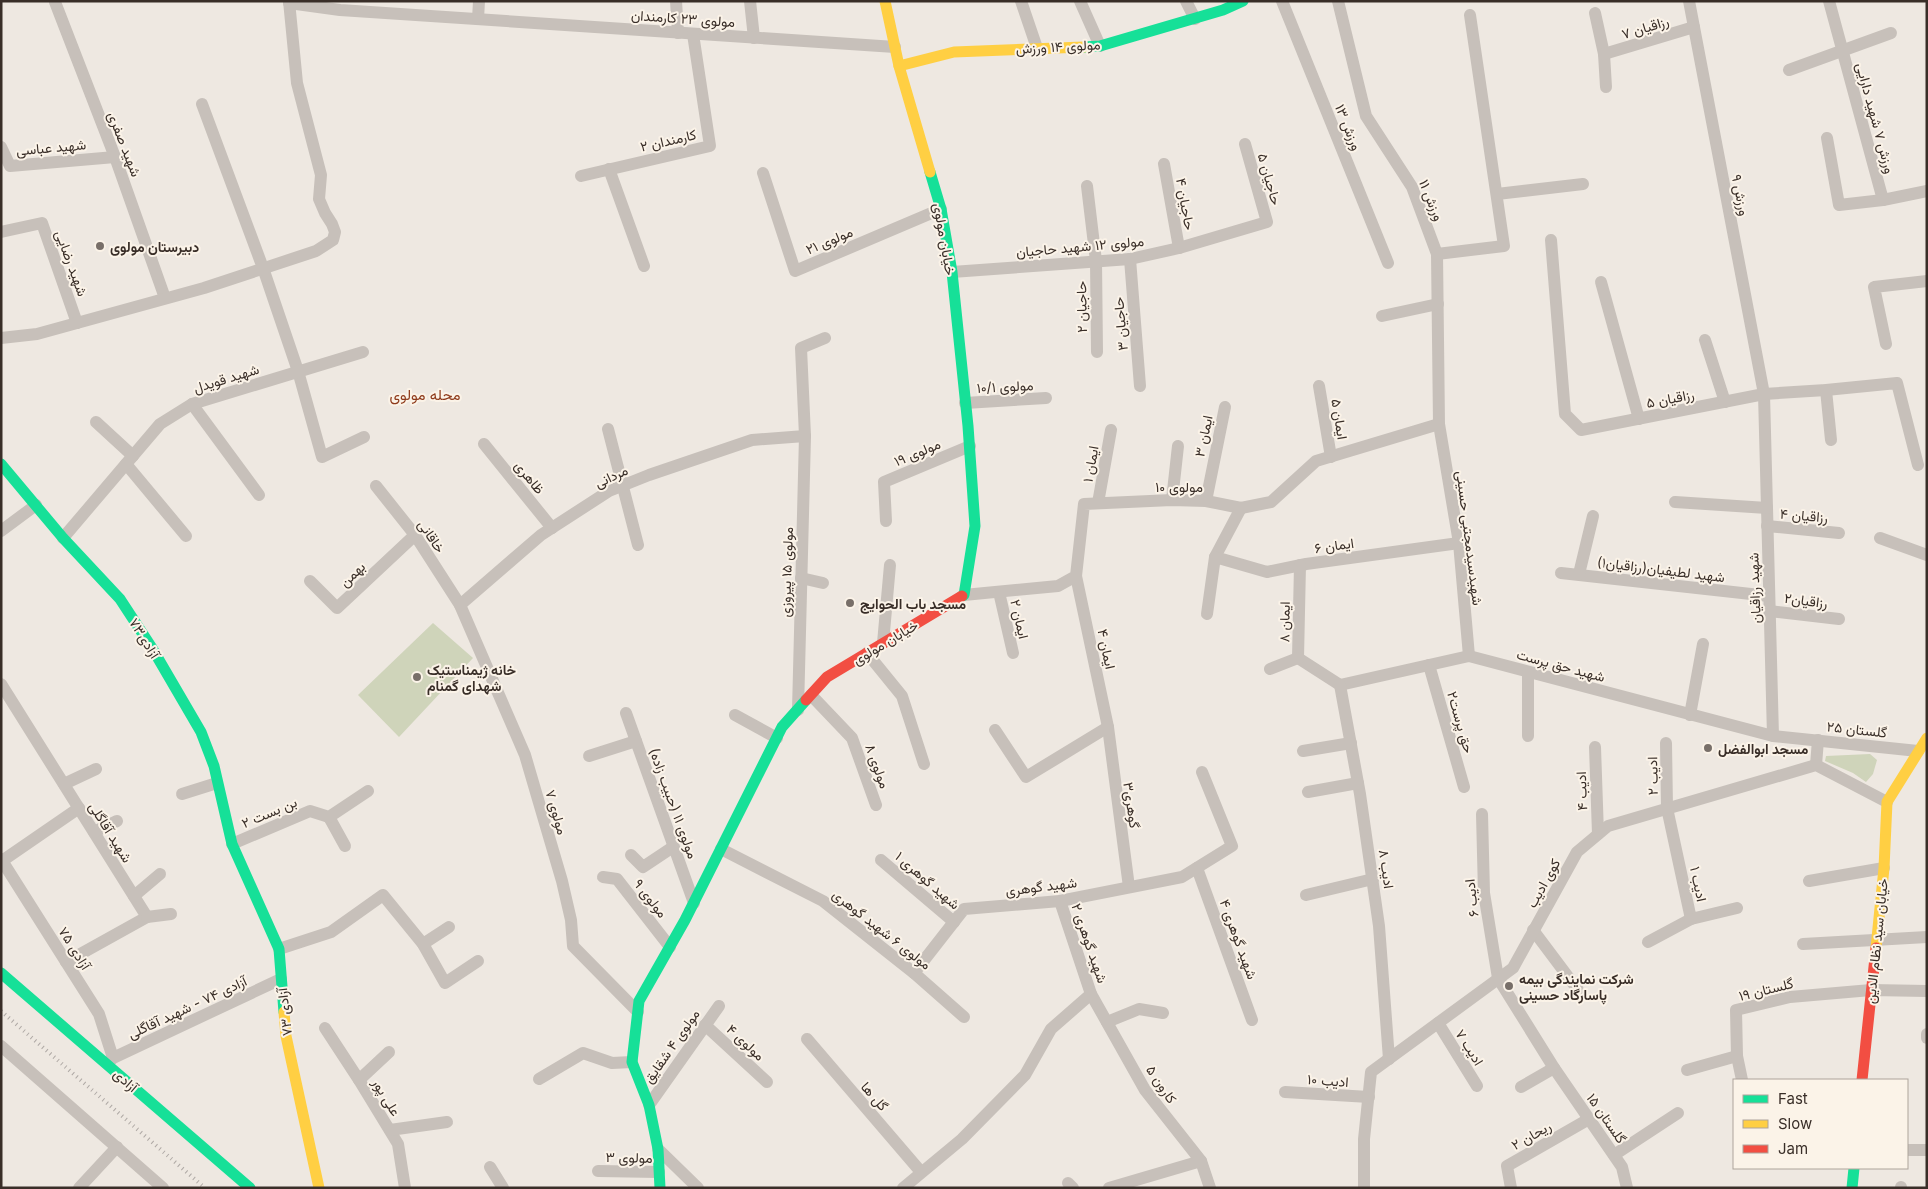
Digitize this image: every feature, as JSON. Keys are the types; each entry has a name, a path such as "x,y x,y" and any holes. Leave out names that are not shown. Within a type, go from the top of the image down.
{"street":[{"path":"478,1 478,19"},
{"path":"676,1 678,33"},
{"path":"750,1 754,38"},
{"name":"خیابان مولوی","path":"660,1188 658,1149 649,1105 632,1062 638,1001 694,903 782,727 827,677 964,595 975,526 970,446 952,272 941,210 899,66 885,1"},
{"path":"1021,1 1038,48"},
{"path":"1080,1 1100,46"},
{"path":"1186,1 1195,19"},
{"name":"مولوی ۱۴ ورزش","path":"899,66 954,52 1100,46 1195,19 1243,1"},
{"name":"ورزش ۱۳","path":"1282,1 1388,264"},
{"name":"ورزش ۱۱","path":"1338,1 1366,116 1412,187 1437,254 1439,424"},
{"name":"ورزش ۹","path":"1689,1 1764,394"},
{"name":"ورزش ۷ شهید دارایی","path":"1829,1 1883,200"},
{"name":"شهید صفری","path":"54,2 115,157 166,298"},
{"path":"1,338 37,334 166,298 321,249 333,240 335,232 319,199 321,175 297,83 289,2"},
{"name":"مولوی ۲۳ کارمندان","path":"289,2 478,19 895,47"},
{"path":"1594,13 1604,54 1606,87"},
{"path":"1437,254 1504,246 1470,15"},
{"name":"رزاقیان ۷","path":"1604,54 1694,27"},
{"name":"کارمندان ۲","path":"581,176 710,146 693,34"},
{"path":"1789,70 1891,34"},
{"path":"202,104 263,268 298,371 322,457 364,437"},
{"path":"1827,138 1838,205 1883,200 1927,191"},
{"name":"حاجیان ۵","path":"1245,144 1267,222"},
{"name":"شهید عباسی","path":"1,147 10,166 115,157"},
{"name":"حاجیان ۴","path":"1164,164 1179,248"},
{"path":"609,169 644,266"},
{"name":"مولوی ۲۱","path":"763,173 795,271 941,210"},
{"path":"1497,194 1583,184"},
{"name":"حاجیان ۲","path":"1087,186 1096,261 1097,352"},
{"name":"مولوی ۱۲ شهید حاجیان","path":"952,272 1130,259 1179,248 1267,222"},
{"name":"شهید رضایی","path":"1,232 42,224 77,322"},
{"name":"رزاقیان ۵","path":"1550,240 1565,414 1582,430 1764,394 1897,383 1918,465"},
{"name":"حاجیان ۳","path":"1130,259 1140,386"},
{"path":"1886,344 1874,287 1927,281"},
{"path":"1601,282 1639,419"},
{"path":"1382,316 1438,304"},
{"name":"مولوی ۱۵ پیروزی","path":"798,710 805,436 802,348 825,338"},
{"path":"1705,340 1725,402"},
{"name":"شهید قویدل","path":"63,538 160,424 192,404 362,352"},
{"name":"ایمان ۵","path":"1319,386 1331,457"},
{"path":"1826,390 1831,440"},
{"name":"شهید رزاقیان","path":"1764,394 1773,736"},
{"name":"مولوی ۱۰/۱","path":"965,403 1046,398"},
{"path":"192,404 259,495"},
{"name":"ایمان ۳","path":"1206,501 1225,407"},
{"path":"96,422 129,460 186,536"},
{"name":"مولوی ۱۰","path":"1098,503 1172,500 1206,501 1241,508 1271,502 1316,461 1439,424"},
{"name":"شهیدسیدمجتبی حسینی","path":"1439,424 1459,543 1469,656"},
{"path":"608,429 638,545"},
{"name":"ایمان ۱","path":"1098,503 1111,430"},
{"name":"مردانی","path":"460,606 541,535 609,490 752,440 805,436"},
{"name":"ظاهری","path":"484,444 552,528"},
{"name":"مولوی ۱۹","path":"886,521 884,482 970,446"},
{"path":"1172,500 1178,446"},
{"name":"آزادی۷۳","path":"1,464 63,538 120,599 152,648 201,732 214,766 232,844"},
{"name":"خاقانی","path":"376,486 415,535 460,606"},
{"path":"1676,502 1767,508"},
{"path":"964,595 1058,586 1076,576 1084,504 1098,503"},
{"path":"1,531 36,505"},
{"path":"1207,614 1215,557 1241,508"},
{"name":"شهید لطیفیان(رزاقیان۱)","path":"1593,516 1579,574 1769,596"},
{"name":"رزاقیان ۴","path":"1767,526 1839,533"},
{"name":"بهمن","path":"310,581 338,608 415,535"},
{"path":"1880,538 1927,555"},
{"name":"ایمان ۶","path":"1215,557 1267,572 1300,565 1459,543"},
{"path":"883,643 890,565"},
{"name":"ایمان ۸","path":"1300,565 1298,658 1340,686"},
{"path":"1561,573 1579,574"},
{"name":"ایمان ۴","path":"1076,576 1108,727"},
{"path":"801,578 823,583"},
{"name":"ایمان ۲","path":"999,592 1013,653"},
{"name":"مولوی ۷","path":"460,606 525,755 562,881 571,920 573,946 638,1012"},
{"name":"رزاقیان۲","path":"1769,611 1839,619"},
{"path":"1690,715 1704,644"},
{"path":"867,653 902,696 924,764"},
{"name":"شهید حق پرست","path":"1340,686 1469,656 1773,736"},
{"path":"1270,669 1298,658"},
{"name":"حق پرست۲","path":"1429,665 1464,786"},
{"path":"1528,672 1528,736"},
{"name":"شهید آقاگلی","path":"1,684 147,918"},
{"name":"ادیب ۸","path":"1340,686 1358,783 1380,926 1389,1059"},
{"name":"مولوی ۸","path":"811,695 852,738 876,805"},
{"name":"مولوی ۱۱ (حبیب زاده)","path":"626,713 694,903"},
{"path":"735,715 777,738"},
{"path":"995,730 1026,777 1108,727"},
{"name":"گوهری۳","path":"1108,727 1129,887"},
{"path":"1773,736 1818,740"},
{"name":"گلستان ۲۵","path":"1816,766 1818,740 1924,743"},
{"path":"589,756 636,741"},
{"path":"1303,751 1351,743"},
{"name":"ادیب ۲","path":"1666,743 1668,808"},
{"path":"1816,766 1887,802 1924,743"},
{"name":"ادیب ۴","path":"1594,747 1598,834"},
{"name":"کوی ادیب","path":"1364,1188 1364,1139 1371,1072 1513,968 1577,852 1608,826 1816,766"},
{"path":"64,784 96,769"},
{"name":"شهید گوهری","path":"914,973 964,909 1060,901 1182,877 1232,846 1202,772"},
{"path":"182,794 217,783"},
{"path":"1308,792 1358,783"},
{"path":"346,846 329,817 368,791"},
{"name":"خیابان سید نظام الدین","path":"1862,1079 1884,868 1887,802"},
{"path":"2,860 79,808"},
{"name":"ادیب ۱","path":"1668,808 1691,919 1737,908"},
{"name":"بن بست ۲","path":"232,844 310,810 329,817"},
{"name":"ادیب ۶","path":"1482,814 1484,892 1498,978"},
{"path":"94,832 117,821"},
{"name":"آزادی ۷۳","path":"232,844 279,949 286,1036 319,1188"},
{"path":"631,855 643,867 674,847"},
{"name":"مولوی ۶ شهید گوهری","path":"721,849 823,901 914,973 964,1017"},
{"name":"آزادی ۷۵","path":"2,860 99,1014 110,1061"},
{"name":"شهید گوهری ۱","path":"882,860 954,922"},
{"name":"شهید گوهری ۴","path":"1197,868 1252,1020"},
{"path":"1809,881 1884,868"},
{"path":"134,896 160,874"},
{"name":"مولوی ۹","path":"603,877 617,879 670,947"},
{"path":"1306,895 1373,878"},
{"path":"279,949 331,932 383,895 423,944 445,983 478,961"},
{"name":"شهید گوهری ۲","path":"1060,901 1091,994"},
{"path":"66,962 147,918 171,914"},
{"path":"1648,942 1691,919"},
{"path":"423,944 449,927"},
{"path":"1534,930 1578,990"},
{"path":"1803,944 1927,937"},
{"name":"آزادی","path":"1,973 110,1061 250,1188"},
{"name":"گلستان ۱۵","path":"1498,978 1554,1068 1622,1166 1625,1187"},
{"name":"آزادی ۷۴ - شهید آقاگلی","path":"110,1061 281,979"},
{"path":"1871,990 1927,991"},
{"name":"گلستان ۱۹","path":"1742,1079 1736,1056 1736,1010 1790,996 1871,990"},
{"path":"903,1188 962,1139 1025,1075 1051,1029 1091,994"},
{"name":"کارون ۵","path":"1091,994 1145,1090 1201,1161 1210,1188"},
{"name":"مولوی ۴ شقایق","path":"649,1105 719,1006"},
{"path":"1107,1022 1139,1009 1163,1013"},
{"name":"ادیب ۷","path":"1438,1023 1477,1086"},
{"name":"مولوی ۴","path":"705,1025 767,1082"},
{"name":"علی پور","path":"325,1028 398,1144 405,1188"},
{"name":"گل ها","path":"807,1038 921,1172"},
{"path":"1,1046 163,1188"},
{"path":"359,1080 389,1052"},
{"path":"539,1079 583,1053 612,1063 632,1062"},
{"path":"1687,1070 1736,1056"},
{"path":"1521,1087 1554,1068"},
{"name":"ادیب ۱۰","path":"1285,1092 1368,1097"},
{"path":"1614,1155 1678,1113"},
{"name":"ریحان ۲","path":"1511,1188 1507,1166 1589,1119"},
{"path":"390,1130 448,1122"},
{"path":"79,1188 117,1147"},
{"path":"658,1149 698,1188"},
{"path":"1908,1150 1927,1150"},
{"path":"1109,1188 1201,1161"},
{"path":"490,1167 503,1188"},
{"path":"1852,1188 1854,1169"},
{"name":"مولوی ۳","path":"598,1171 659,1172"}],"green space":[{"name":"خانه ژیمناستیک شهدای گمنام","path":"433,623 473,658 399,737 358,695"},
{"path":"1870,754 1877,760 1873,774 1866,782 1853,773 1825,761 1826,756"}],"railway":[{"path":"1,1011 205,1188"}],"traffic: fast":[{"path":"1084,47 1100,46 1223,10 1243,1"},
{"path":"930,172 941,209 952,272 968,426 975,526 964,595 962,596"},
{"path":"1,464 63,538 120,599 152,648 201,732 214,766 232,844 279,949 284,1012"},
{"path":"660,1188 658,1149 649,1105 632,1062 639,1001 685,920 782,727 806,700"},
{"path":"1,973 250,1188"},
{"path":"1852,1188 1854,1169"}],"traffic: slow":[{"path":"885,1 899,66 930,172"},
{"path":"899,66 954,52 1084,47"},
{"path":"1876,948 1884,868 1887,802 1927,738"},
{"path":"284,1012 286,1036 319,1188"}],"traffic: jam":[{"path":"806,700 827,677 962,596"},
{"path":"1862,1079 1876,948"}],"place":[{"name":"دبیرستان مولوی","path":"100,246"},
{"name":"مسجد باب الحوایج","path":"850,603"},
{"name":"خانه ژیمناستیک شهدای گمنام","path":"417,677"},
{"name":"مسجد ابوالفضل","path":"1708,748"},
{"name":"شرکت نمایندگی بیمه پاسارگاد حسینی","path":"1509,986"}],"district":[{"name":"محله مولوی","path":"425,394"}]}
